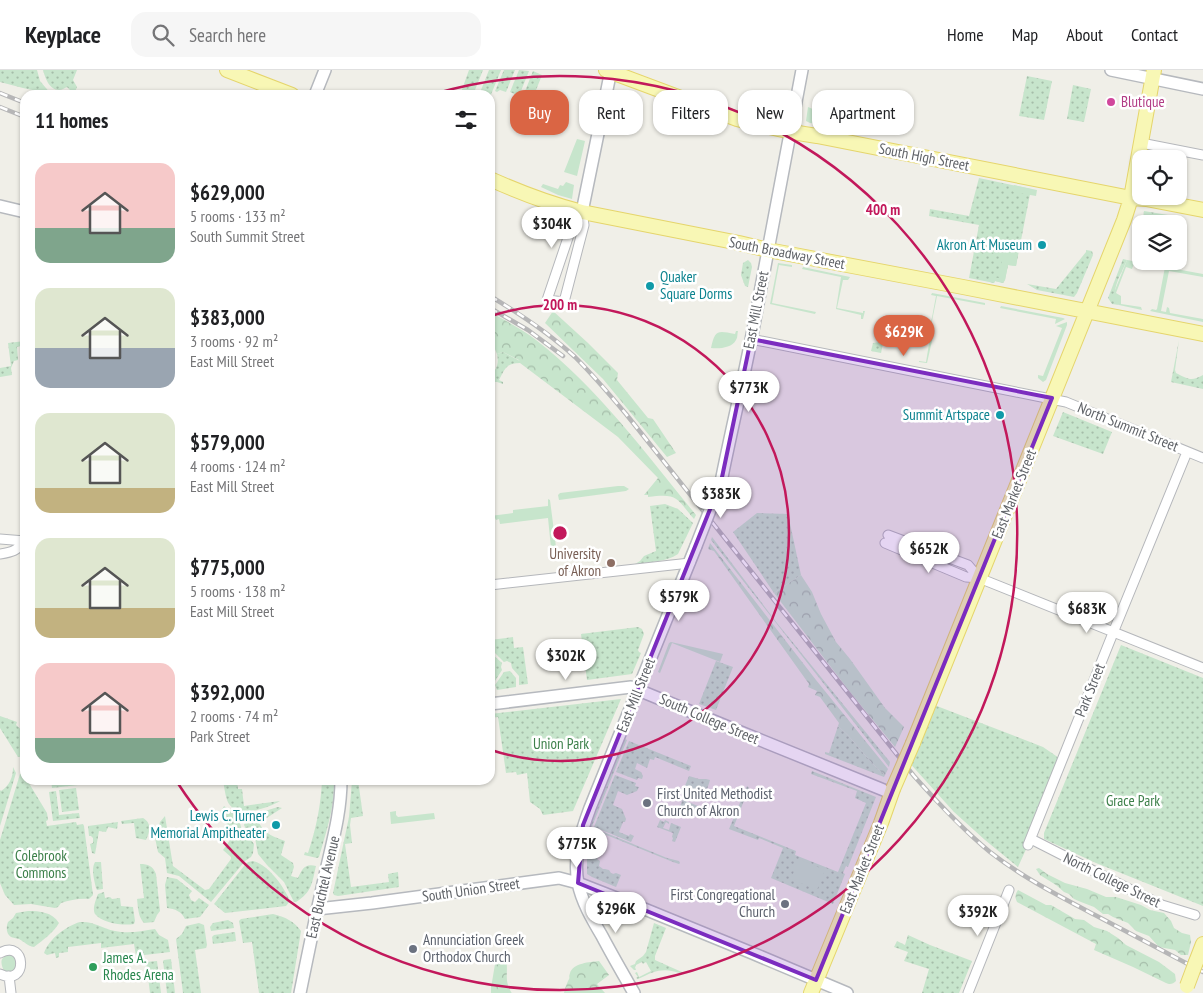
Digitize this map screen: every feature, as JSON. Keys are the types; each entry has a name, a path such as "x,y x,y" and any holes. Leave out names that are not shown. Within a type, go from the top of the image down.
{"main road":[{"path":"226,70 279,90"},
{"name":"South High Street","path":"609,70 738,119"},
{"name":"East Market Street","path":"814,986 1122,226 1131,198 1153,74"},
{"name":"South High Street","path":"802,134 1131,198 1203,210"},
{"name":"South Broadway Street","path":"495,181 538,198 582,212 1203,334"},
{"path":"1186,989 1203,944"}],"street":[{"path":"317,90 324,70"},
{"path":"582,212 574,220 547,300 564,302 584,225 582,212 609,70"},
{"name":"East Mill Street","path":"798,90 802,70"},
{"path":"1111,70 1153,74 1203,89"},
{"name":"East Mill Street","path":"634,993 582,897 577,872 578,850 583,825 721,482 751,339 789,135"},
{"path":"1141,143 1203,155"},
{"path":"0,206 20,211"},
{"name":"North Summit Street","path":"751,339 1052,398 1203,458"},
{"name":"Park Street","path":"1030,842 1187,452"},
{"path":"0,539 20,541"},
{"path":"886,539 966,577 980,578 1203,668"},
{"path":"0,554 18,550 20,547"},
{"path":"495,585 690,563"},
{"name":"South College Street","path":"495,703 627,686 892,791"},
{"name":"East Buchtel Avenue","path":"300,993 338,820 342,785"},
{"name":"North College Street","path":"1030,842 1137,894 1162,905 1195,915"},
{"name":"South Union Street","path":"317,909 400,900 559,878 578,883 703,932 814,986 847,993"},
{"path":"968,993 1009,890"},
{"path":"0,953 5,950 12,951 20,958 19,970 15,974 4,975 11,993"}],"highlighted area":[{"path":"751,339 1052,398 816,980 578,883 583,825 721,482"}],"green space":[{"path":"0,70 37,70 40,81 48,90 32,90 0,82"},
{"path":"43,70 77,70 73,80 77,87 76,90 70,90 67,87 59,90 53,88"},
{"path":"469,70 483,70 475,90 462,90"},
{"path":"489,70 501,70 493,90 481,90"},
{"path":"504,70 515,70 506,92 500,90 497,92 495,91"},
{"path":"519,70 529,71 521,90 511,90"},
{"path":"533,71 542,75 536,90 525,90"},
{"path":"1027,76 1052,81 1044,120 1019,116"},
{"path":"1073,85 1091,89 1084,122 1067,119"},
{"path":"808,107 812,109 812,123 806,121"},
{"path":"577,139 585,141 577,176 564,172"},
{"path":"979,178 1031,189 1016,266 1008,265 1003,283 969,278 979,225 929,216 930,209 969,216"},
{"path":"566,182 574,185 572,199 541,187 543,184 558,189 560,185 563,186"},
{"path":"1014,185 1037,190 1036,196 1013,192"},
{"path":"1144,211 1168,215 1143,215"},
{"path":"979,248 1010,254 1010,252 1018,253 1016,266 1008,265 1003,283 990,282 991,277 999,278 1003,255 979,250"},
{"path":"1086,250 1092,251 1093,255 1074,297 1037,290 1027,284 1056,289"},
{"path":"1123,259 1127,260 1115,289 1116,300 1119,305 1112,304 1108,298"},
{"path":"748,260 752,267 748,287 745,286 741,275 743,263"},
{"path":"1127,260 1132,261 1132,269 1126,267 1116,293 1121,296 1121,304 1141,307 1142,310 1119,305 1114,301 1113,295"},
{"path":"778,263 792,265 792,267 779,265 772,303 816,312 815,314 770,304"},
{"path":"803,267 850,277 848,280 843,280 837,308 863,313 865,311 863,319 861,319 861,315 836,309 841,277 802,269"},
{"path":"1164,270 1181,270 1203,274 1203,277 1169,271 1161,311 1166,312 1167,307 1170,313 1203,319 1203,322 1150,311 1157,309"},
{"path":"932,293 985,303 985,305 937,296 930,331 934,332 927,363 919,362 926,362 931,332 916,329 915,332 908,331 908,326 896,323 930,328 936,296 931,295"},
{"path":"1001,306 1065,319 1055,324 1056,319 1000,308"},
{"path":"553,311 618,373 617,380 648,418 653,419 676,453 667,457 603,379 545,323"},
{"path":"495,315 531,336 581,379 621,423 696,515 694,519 676,499 665,496 648,497 648,495 644,495 658,478 618,437 520,363 519,360 503,352 497,354 495,349"},
{"path":"1067,322 1046,380 1043,382 1038,378 1038,375 1043,376 1062,328 1056,326"},
{"path":"883,325 887,325 881,353 871,351 873,343 880,342"},
{"path":"738,331 737,338 732,345 711,348 716,334 725,332 735,334"},
{"path":"1179,340 1176,373 1190,379 1203,375 1203,389 1171,382"},
{"path":"20,342 20,346 17,347 18,360 14,361 11,368 12,375 0,377 0,368 11,366 8,343"},
{"path":"503,352 520,361 520,363 506,367 499,380 503,384 495,382 497,354"},
{"path":"1063,412 1112,432 1103,454 1053,436"},
{"path":"624,486 629,489 626,491 559,500 558,495 560,493"},
{"path":"548,499 550,500 556,547 551,548 548,518 500,524 499,519 496,520 495,518 495,515 513,513 513,510 548,506"},
{"path":"665,504 678,509 693,523 678,554 663,560 635,564 644,556 656,551 650,506"},
{"path":"757,513 788,514 801,575 774,593 733,532"},
{"path":"712,537 777,623 890,762 889,767 711,540"},
{"path":"710,543 888,769 885,775 838,726 839,723 820,697 815,695 817,691 808,687 809,684 714,551 708,549"},
{"path":"801,575 812,592 836,642 885,708 904,727 895,747 774,593"},
{"path":"638,627 642,629 644,634 638,650 641,653 632,674 587,680 581,634"},
{"path":"513,637 514,648 523,647 528,684 519,685 519,676 512,668 511,663 504,662 495,653 495,639"},
{"path":"671,642 723,654 720,662 672,643 660,673 658,672"},
{"name":"Grace Park","path":"1121,645 1203,678 1203,906 1096,863 1044,839 1044,833"},
{"path":"495,657 502,663 502,670 495,681"},
{"path":"716,661 733,667 716,710 699,704"},
{"path":"510,671 516,678 516,687 497,690 495,685 504,672"},
{"name":"Union Park","path":"621,699 573,811 543,815 540,809 530,802 527,773 517,775 516,772 506,773 498,717 495,717 495,713"},
{"path":"929,703 1043,747 1062,760 1018,867 954,812 906,759"},
{"path":"0,716 17,722 16,725 20,729 20,757 18,757 0,728"},
{"path":"838,726 885,775 884,777 825,754 825,752 829,753"},
{"path":"625,739 627,740 591,829 591,824"},
{"path":"629,741 691,766 689,771 655,757 654,760 650,759 647,768 637,763 635,769 641,772 642,779 638,778 637,780 616,772"},
{"name":"Colebrook Commons","path":"13,767 16,773 0,826 0,790 4,789 9,783"},
{"path":"812,771 876,797 848,867 846,866 843,873 845,874 833,904 771,878 783,848 729,829 747,786 749,788 734,826 796,851 795,855 838,872 866,803 855,798 857,791 811,774"},
{"name":"Colebrook Commons","path":"20,774 20,785 30,785 47,813 47,826 76,822 77,825 83,824 93,895 89,899 61,903 55,908 31,904 14,905 5,895 0,883 0,840"},
{"path":"615,775 636,783 635,786 639,787 637,791 627,795 618,791 613,805 622,809 626,819 619,832 634,836 631,842 594,827"},
{"path":"689,776 710,780 704,799 699,797 700,793 689,788 686,793 674,796 676,791 682,793"},
{"path":"52,785 78,785 52,788"},
{"path":"224,785 238,785 238,789 242,789 244,806 280,801 251,811 236,810 227,800"},
{"path":"322,785 334,785 330,819 319,857 317,858 304,855 305,852 308,853 321,799"},
{"path":"352,785 359,785 363,816 351,818 352,843 345,844 351,887 389,882 388,874 398,872 399,887 334,895 349,817"},
{"path":"76,788 79,810 62,812 59,790"},
{"path":"56,791 59,815 79,813 80,818 53,821 49,792"},
{"path":"683,800 698,806 700,812 698,816 692,817 678,812"},
{"path":"224,806 237,815 242,831 254,844 253,853 211,902 179,876 167,873 165,858 158,852 155,838 160,822 165,816 173,866 205,890 209,889 231,859 223,850 230,840 221,833 227,824 219,815"},
{"path":"278,807 282,808 259,823 267,832 285,841 281,855 293,863 294,867 291,876 298,878 307,866 316,866 308,891 296,902 294,902 284,882 258,854 255,838 244,825 248,816"},
{"path":"396,811 398,817 434,813 435,819 391,824 390,812"},
{"path":"143,818 148,822 149,828 146,840 136,838 134,823 122,824 121,821"},
{"path":"660,820 669,822 669,824 666,822 663,828 669,830 671,823 681,827 675,842 672,841 673,833 657,827"},
{"path":"118,822 117,829 108,827 106,832 99,831 95,854 92,853 90,844 93,843 93,838 89,836 88,826"},
{"path":"594,828 680,863 673,862 594,830"},
{"path":"590,837 601,841 603,844 597,859 600,861 599,866 613,874 621,875 616,887 587,874 587,852"},
{"path":"799,859 825,870 817,890 791,879"},
{"path":"95,862 101,862 103,889 97,890 96,888 93,871"},
{"path":"248,862 259,863 270,872 280,883 290,901 286,906 225,913 214,904 244,866"},
{"path":"140,864 150,866 156,874 160,911 154,922 144,923 139,912 137,899 144,898"},
{"path":"1039,868 1065,883 1106,897 1116,897 1150,910 1164,913 1174,928 1190,935 1191,942 1188,955 1181,955 1175,950 1159,947 1149,936 1136,931 1128,923 1108,914 1103,914 1094,907 1074,899 1040,875 1036,869"},
{"path":"167,877 177,879 192,891 189,895 191,900 195,902 199,898 209,905 200,917 185,919 178,911 167,908 165,885"},
{"path":"1018,890 1046,905 1051,905 1075,919 1084,920 1094,927 1107,931 1126,945 1159,962 1175,974 1176,981 1167,984 1094,950 1096,944 1017,902 1016,893"},
{"path":"104,892 105,898 120,898 121,906 133,907 134,924 113,923 102,920 95,914 95,901 98,894"},
{"path":"28,911 49,914 59,923 51,933 34,947 11,937 7,930 8,922 16,913"},
{"path":"273,914 289,920 301,931 291,993 259,993 252,942 243,943 239,921 241,919"},
{"path":"228,920 233,923 234,928 211,931 210,927 213,923"},
{"path":"80,922 120,932 155,929 159,935 168,940 170,952 136,956 134,944 101,948 101,943 68,947 68,952 59,953 59,957 56,958 55,953 47,955 44,953 46,948 59,934"},
{"path":"199,923 204,925 207,945 206,948 195,950 201,993 183,993 176,939 182,934 186,926"},
{"path":"654,923 666,928 655,960 683,974 660,970 638,979 636,978 638,977 635,973 637,972 639,977 651,971 646,962 636,965 636,970 630,966 635,964 646,952"},
{"path":"235,932 236,941 213,944 212,937 214,935"},
{"path":"908,935 972,961 959,993 922,993 929,969 904,961 908,952 894,947 897,941 905,945"},
{"path":"9,954 17,957 17,968 11,972 4,971 1,963 2,959"},
{"path":"505,958 507,982 512,993 491,993 495,964 497,961"},
{"path":"171,959 175,993 167,993 163,961"},
{"path":"157,961 161,993 150,993 146,962"},
{"path":"599,961 609,975 597,984 605,993 564,993 570,973 575,967"}],"railway":[{"path":"0,93 20,101"},
{"path":"0,107 20,115"},
{"path":"495,299 555,340 575,357 601,385 914,776 970,834 1002,861 1041,886 1203,972"},
{"path":"495,311 528,330 563,356"}],"place":[{"name":"Blutique","path":"1111,102"},
{"name":"Akron Art Museum","path":"1042,245"},
{"name":"Quaker Square Dorms","path":"650,286"},
{"name":"Summit Artspace","path":"1000,415"},
{"name":"University of Akron","path":"611,563"},
{"name":"First United Methodist Church of Akron","path":"647,803"},
{"name":"Lewis C. Turner Memorial Ampitheater","path":"276,825"},
{"name":"First Congregational Church","path":"785,904"},
{"name":"Annunciation Greek Orthodox Church","path":"413,949"},
{"name":"James A. Rhodes Arena","path":"93,967"}]}
